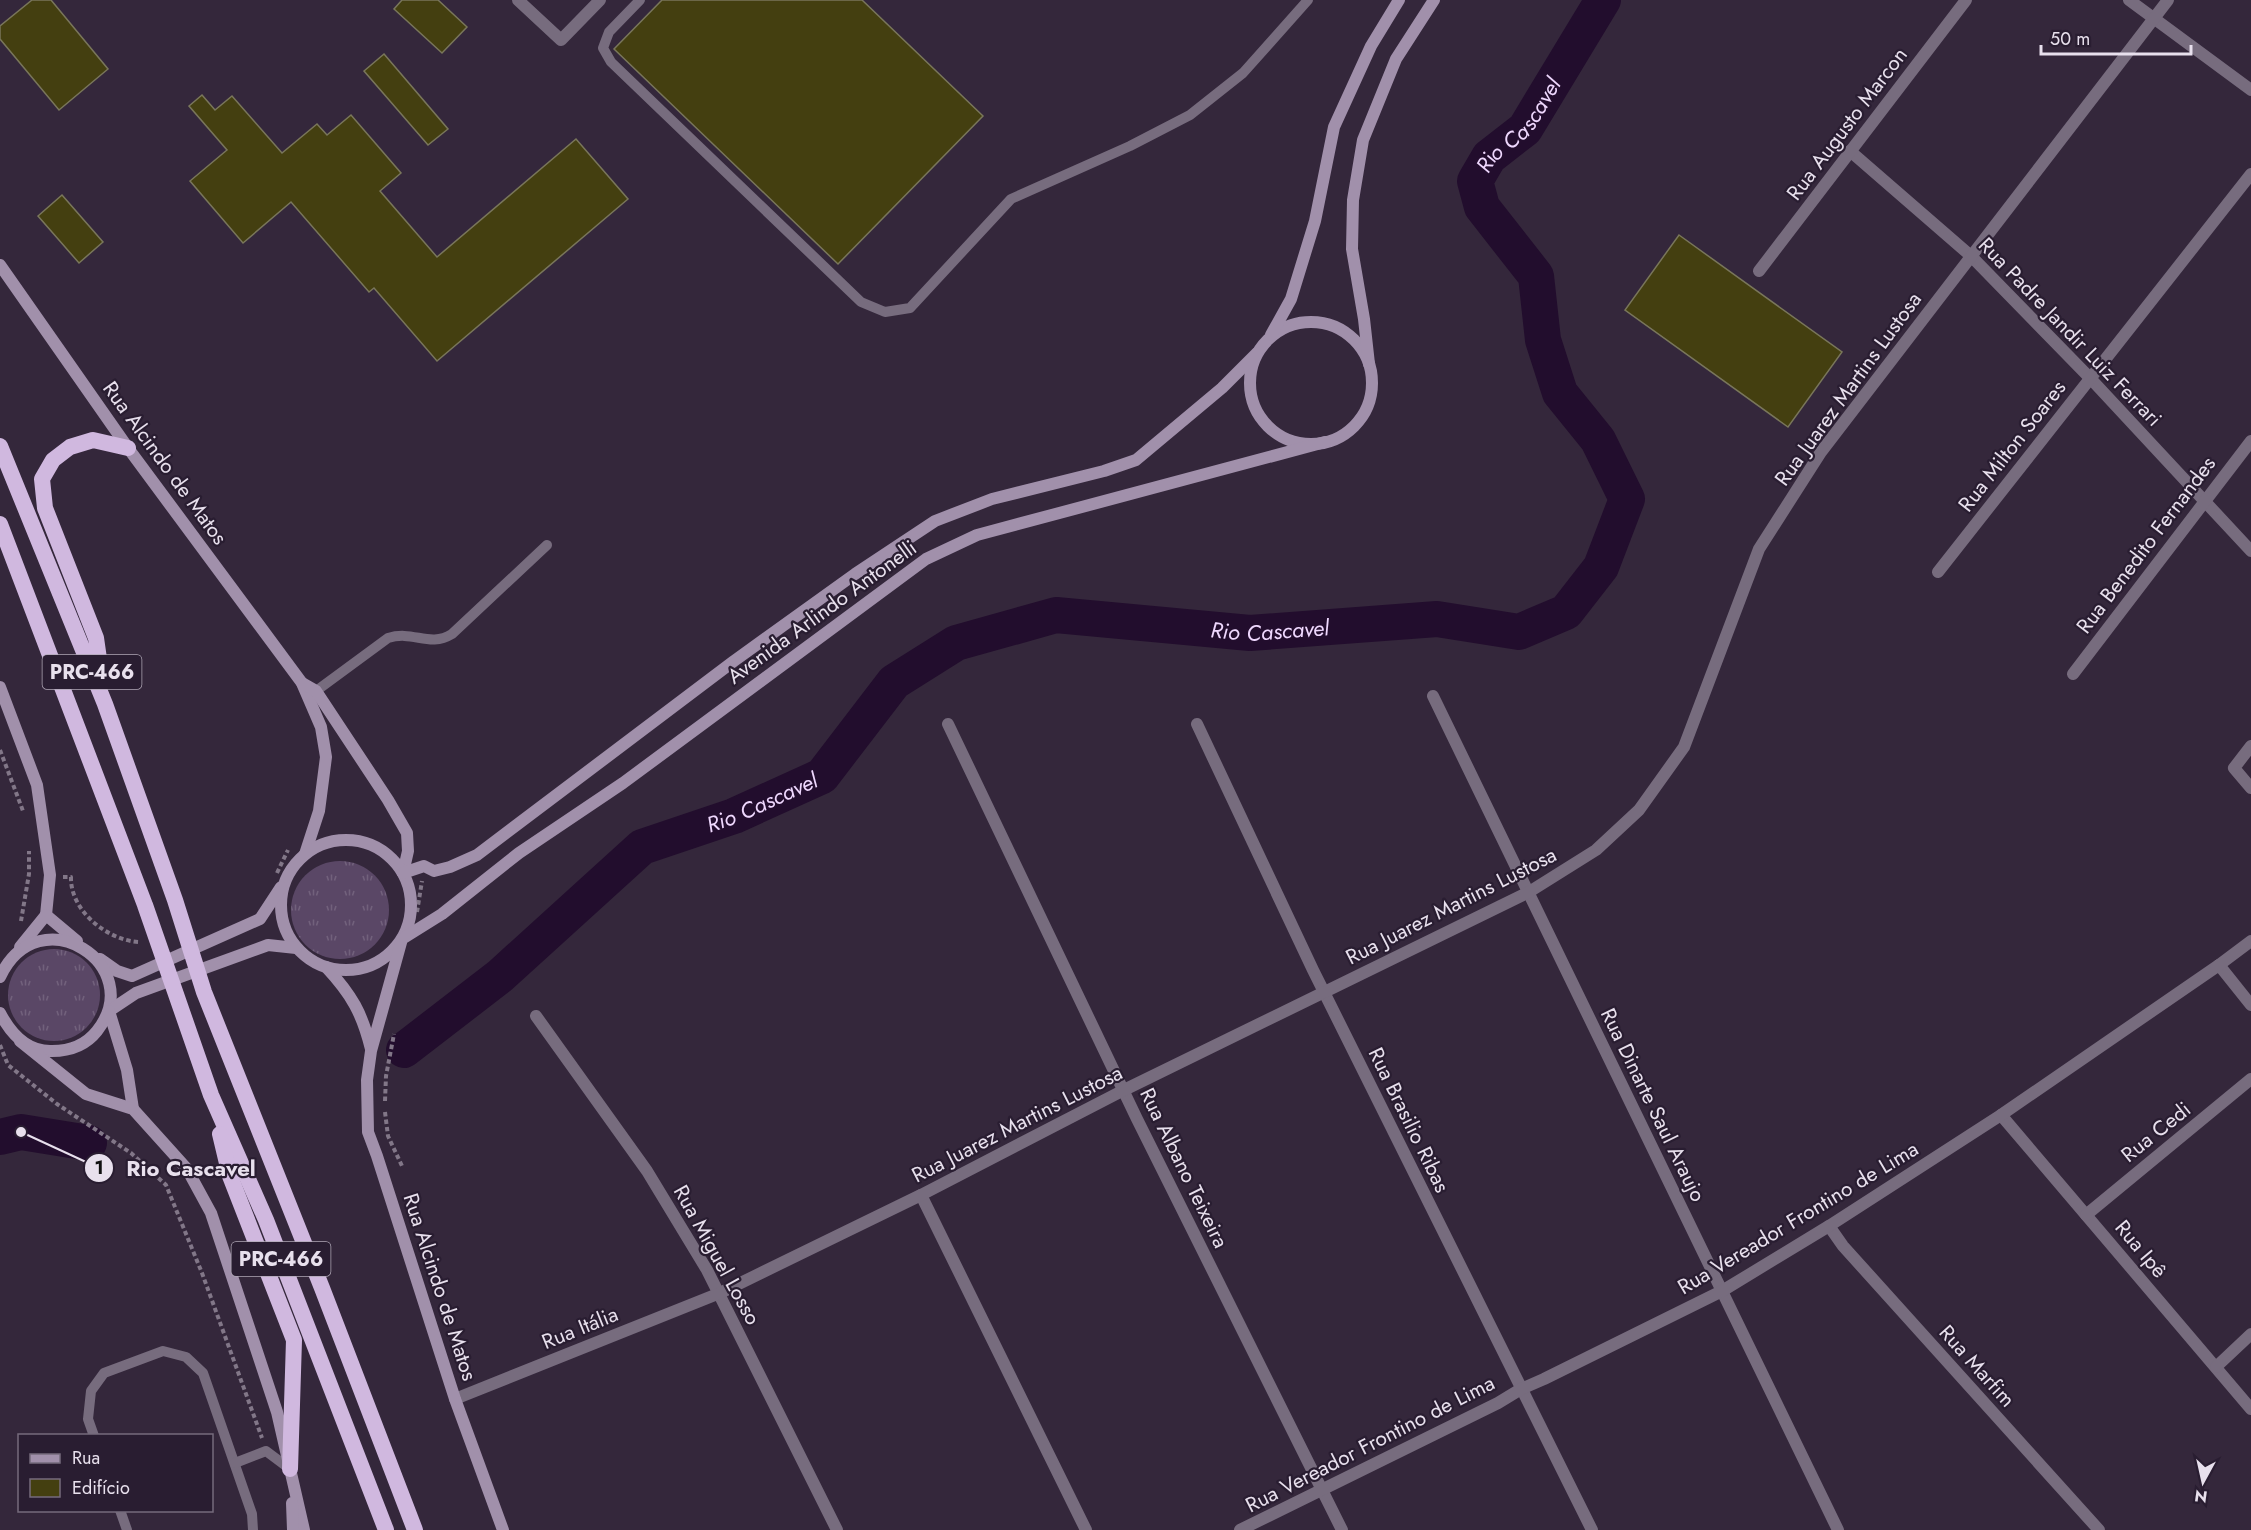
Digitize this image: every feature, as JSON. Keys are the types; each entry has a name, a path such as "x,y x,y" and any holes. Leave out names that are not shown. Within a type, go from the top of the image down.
{"highway":[{"path":"105,704 96,638 45,508 42,479 53,460 70,447 93,440 129,448"},
{"name":"PRC-466","path":"0,446 105,704 175,900 204,992 415,1530"},
{"name":"PRC-466","path":"0,524 145,905 211,1095 266,1220 386,1530"},
{"name":"PRC-466","path":"211,1095 230,1176 294,1340 290,1469"}],"main road":[{"name":"Avenida Arlindo Antonelli","path":"403,873 424,866 434,871 450,867 477,855 734,661 855,574 935,521 992,499 1104,471 1137,460 1222,388 1270,338 1291,299 1315,221 1334,127 1371,46 1399,0"},
{"name":"Avenida Arlindo Antonelli","path":"402,939 442,914 519,853 623,783 926,559 977,534 1325,442 1344,435 1359,421 1368,404 1372,384 1352,249 1353,200 1363,140 1396,59 1434,0"},
{"name":"Rua Alcindo de Matos","path":"0,264 129,448 302,682 321,727 326,758 320,811 305,854"},
{"name":"Avenida Arlindo Antonelli","path":"1270,338 1287,327 1297,324 1307,322 1327,324 1353,339 1360,346 1369,364"},
{"name":"Avenida Arlindo Antonelli","path":"1257,353 1251,372 1250,392 1257,411 1269,427 1286,438 1305,444 1325,442"},
{"name":"Rua Alcindo de Matos","path":"302,682 316,691 388,800 407,833 408,851 403,873"},
{"path":"0,687 37,785 50,875 46,915 9,960 0,976"},
{"path":"9,960 21,949 36,941 52,938 68,940 83,946 117,971 132,976 260,918 280,879 305,854 325,843 348,840 369,844 389,856 403,873 411,895 410,918 402,939 388,955 369,966 348,970 326,967 310,960 296,948 286,933 281,916 280,879"},
{"path":"20,1041 49,1052 72,1048 93,1037 109,1011 111,992 107,974 97,958 46,915"},
{"name":"Rua Alcindo de Matos","path":"402,939 371,1051 367,1080 368,1132 455,1399 503,1530"},
{"path":"109,1011 136,993 268,945 296,948"},
{"name":"Rua Alcindo de Matos","path":"326,967 346,989 355,1004 366,1030 371,1051"},
{"path":"109,1011 127,1070 134,1109"},
{"path":"0,1013 8,1028 20,1041 86,1094 134,1109 187,1169 211,1213 277,1412 304,1530"},
{"path":"290,1469 293,1530"}],"street":[{"path":"518,0 561,40 600,0"},
{"name":"Rua Augusto Marcon","path":"1759,271 1965,0"},
{"path":"2129,0 2251,90"},
{"name":"Rua Juarez Martins Lustosa","path":"720,1293 921,1195 1124,1090 1529,892 1596,850 1639,810 1684,747 1759,549 1821,452 2168,0"},
{"name":"Rua Padre Jandir Luiz Ferrari","path":"1850,151 1971,256 2206,500 2251,551"},
{"name":"Rua Milton Soares","path":"1938,572 2251,174"},
{"name":"Rua Benedito Fernandes","path":"2073,674 2251,441"},
{"name":"Rua Dinarte Saul Araujo","path":"1433,696 1838,1530"},
{"name":"Rua Albano Teixeira","path":"948,724 1124,1090 1342,1530"},
{"name":"Rua Brasilio Ribas","path":"1197,724 1326,992 1592,1530"},
{"path":"2251,746 2234,768 2251,788"},
{"name":"Rua Vereador Frontino de Lima","path":"1240,1530 1722,1291 1829,1226 2001,1115 2219,965 2251,940"},
{"path":"2219,965 2251,1005"},
{"name":"Rua Miguel Losso","path":"536,1016 647,1171 707,1269 837,1530"},
{"name":"Rua Cedi","path":"2086,1215 2251,1079"},
{"name":"Rua Ipê","path":"2001,1115 2251,1409"},
{"path":"921,1195 1086,1530"},
{"name":"Rua Marfim","path":"1829,1226 1851,1255 2099,1530"},
{"name":"Rua Itália","path":"455,1399 720,1293"},
{"path":"2216,1367 2251,1334"}],"lane":[{"path":"640,0 609,32 603,48 611,62 861,302 885,312 910,308 1011,199 1130,146 1190,115 1244,73 1308,0"},
{"path":"316,691 388,638 400,634 434,641 442,640 453,634 548,545"},
{"path":"93,1434 88,1419 92,1391 105,1374 163,1351 186,1357 203,1373 252,1514 253,1530"},
{"path":"235,1463 266,1451 290,1469"},
{"path":"121,1512 127,1530"}],"path":[{"path":"0,750 27,821"},
{"path":"15,930 21,921 29,874 28,841"},
{"path":"280,879 292,843"},
{"path":"414,930 424,866"},
{"path":"29,874 71,877 71,889 86,915 111,934 130,942 150,943"},
{"path":"395,1031 386,1076 385,1108 388,1136 402,1166"},
{"path":"0,1045 8,1065 57,1104 131,1154 166,1185 202,1273 266,1451"}],"green space":[{"path":"340,861 359,865 375,875 385,891 389,910 385,929 375,945 359,955 340,959 321,955 305,945 295,929 291,910 295,891 305,875 321,865"},
{"path":"54,949 72,952 87,962 97,977 100,995 97,1013 87,1028 72,1038 54,1041 36,1038 21,1028 11,1013 8,995 11,977 21,962 36,952"}],"building":[{"path":"32,0 51,0 108,69 59,110 0,39 0,26"},
{"path":"402,0 438,0 467,27 442,53 394,9"},
{"path":"662,0 862,0 983,116 838,264 614,49"},
{"path":"384,54 448,129 428,145 364,71"},
{"path":"202,95 215,110 232,96 282,153 317,124 327,135 351,115 401,173 380,191 437,257 576,139 628,199 437,361 374,288 369,292 291,202 243,243 190,181 227,150 189,106"},
{"path":"62,195 103,242 79,263 38,216"},
{"path":"1679,235 1842,352 1788,427 1625,310"}],"waterway":[{"name":"Rio Cascavel","path":"404,1050 500,976 642,847 734,816 822,776 894,682 956,643 1056,615 1250,633 1437,619 1519,632 1566,612 1601,567 1627,499 1598,440 1560,393 1543,340 1536,276 1482,207 1475,181 1489,157 1525,129 1603,0"},
{"name":"Rio Cascavel","path":"0,1137 21,1132 89,1143"}],"place":[{"name":"Rio Cascavel","path":"21,1132"}]}
